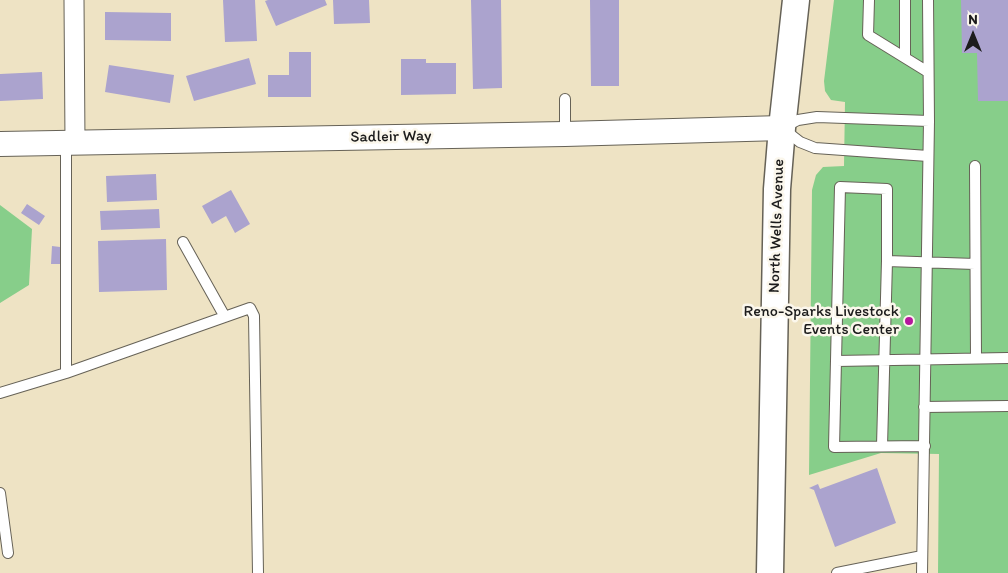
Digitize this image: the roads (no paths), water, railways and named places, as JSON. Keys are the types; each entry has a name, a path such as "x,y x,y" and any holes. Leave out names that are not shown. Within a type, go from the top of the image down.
{"main road":[{"name":"North Wells Avenue","path":"770,573 777,188 796,0"}],"street":[{"path":"70,143 74,0"},
{"name":"Sadleir Way","path":"0,144 565,134 782,128"}],"lane":[{"path":"870,0 868,35 928,72"},
{"path":"905,0 905,58"},
{"path":"922,573 929,121 928,0"},
{"path":"565,99 565,134"},
{"path":"928,156 815,148 800,142 782,128 798,120 818,117 929,121"},
{"path":"66,374 70,143"},
{"path":"975,166 976,358"},
{"path":"882,446 887,188 840,187 834,447 924,446"},
{"path":"183,242 226,317"},
{"path":"887,261 975,264"},
{"path":"0,393 66,374 250,308 254,316 258,573"},
{"path":"836,361 1008,358"},
{"path":"924,407 1008,406"},
{"path":"0,492 8,553"},
{"path":"837,573 922,556"}],"place":[{"name":"Reno-Sparks Livestock Events Center","path":"909,321"}]}
